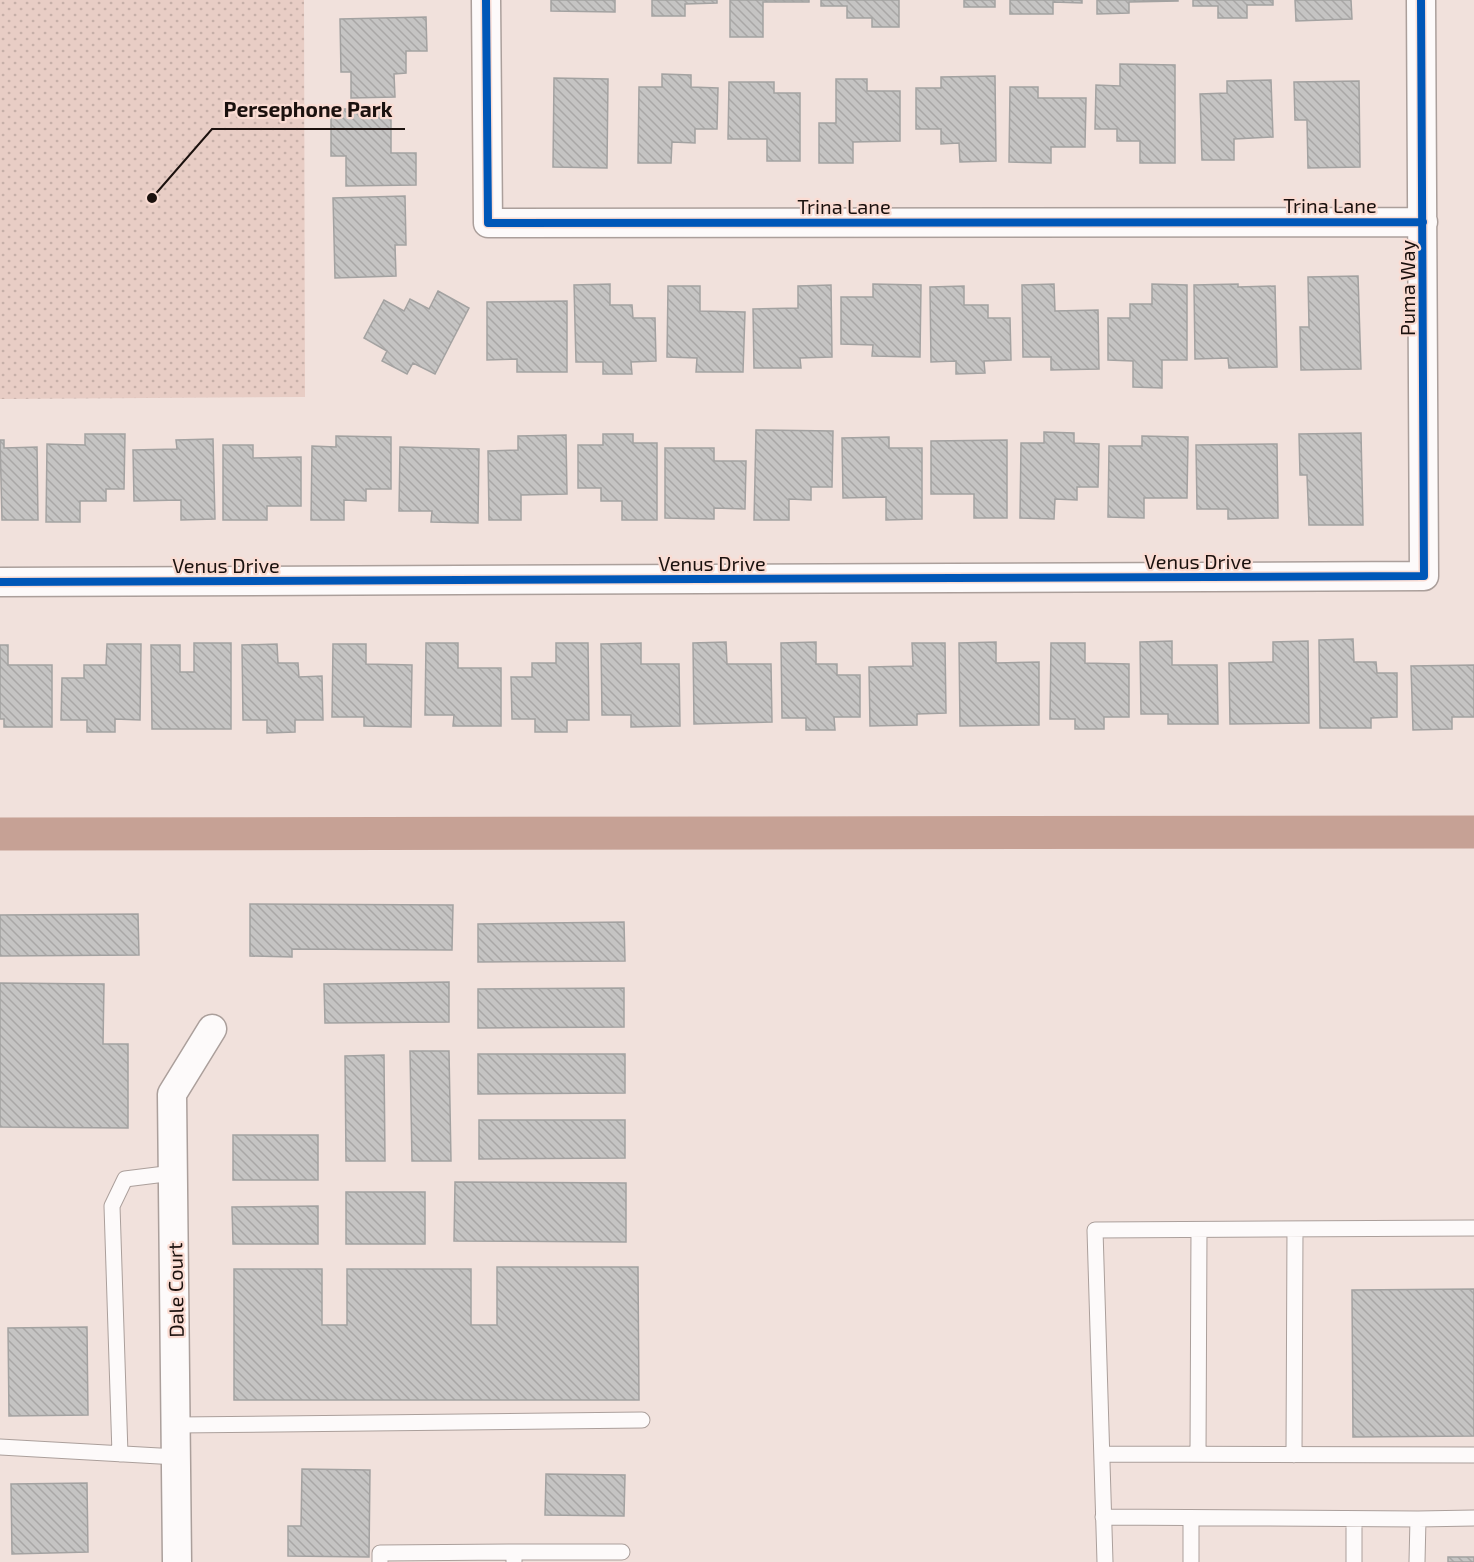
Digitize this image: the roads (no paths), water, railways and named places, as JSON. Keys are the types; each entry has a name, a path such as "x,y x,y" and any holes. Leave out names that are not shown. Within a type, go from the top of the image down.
{"street":[{"name":"Trina Lane","path":"486,0 488,223 1423,222"},
{"name":"Puma Way","path":"1421,0 1424,576"},
{"name":"Venus Drive","path":"0,582 1424,576"},
{"name":"Dale Court","path":"177,1562 172,1094 212,1029"}],"lane":[{"path":"120,1454 112,1206 125,1179 173,1173"},
{"path":"1105,1562 1095,1230 1474,1228"},
{"path":"1294,1455 1295,1229"},
{"path":"1198,1454 1199,1230"},
{"path":"177,1425 642,1420"},
{"path":"0,1447 177,1457"},
{"path":"1102,1454 1474,1455"},
{"path":"1103,1517 1354,1520 1474,1518"},
{"path":"1191,1518 1191,1562"},
{"path":"1417,1562 1419,1519"},
{"path":"1353,1562 1354,1520"},
{"path":"380,1562 381,1553 514,1557 622,1552"}],"waterway":[{"path":"0,834 1474,832"}],"place":[{"name":"Persephone Park","path":"152,198"}]}
